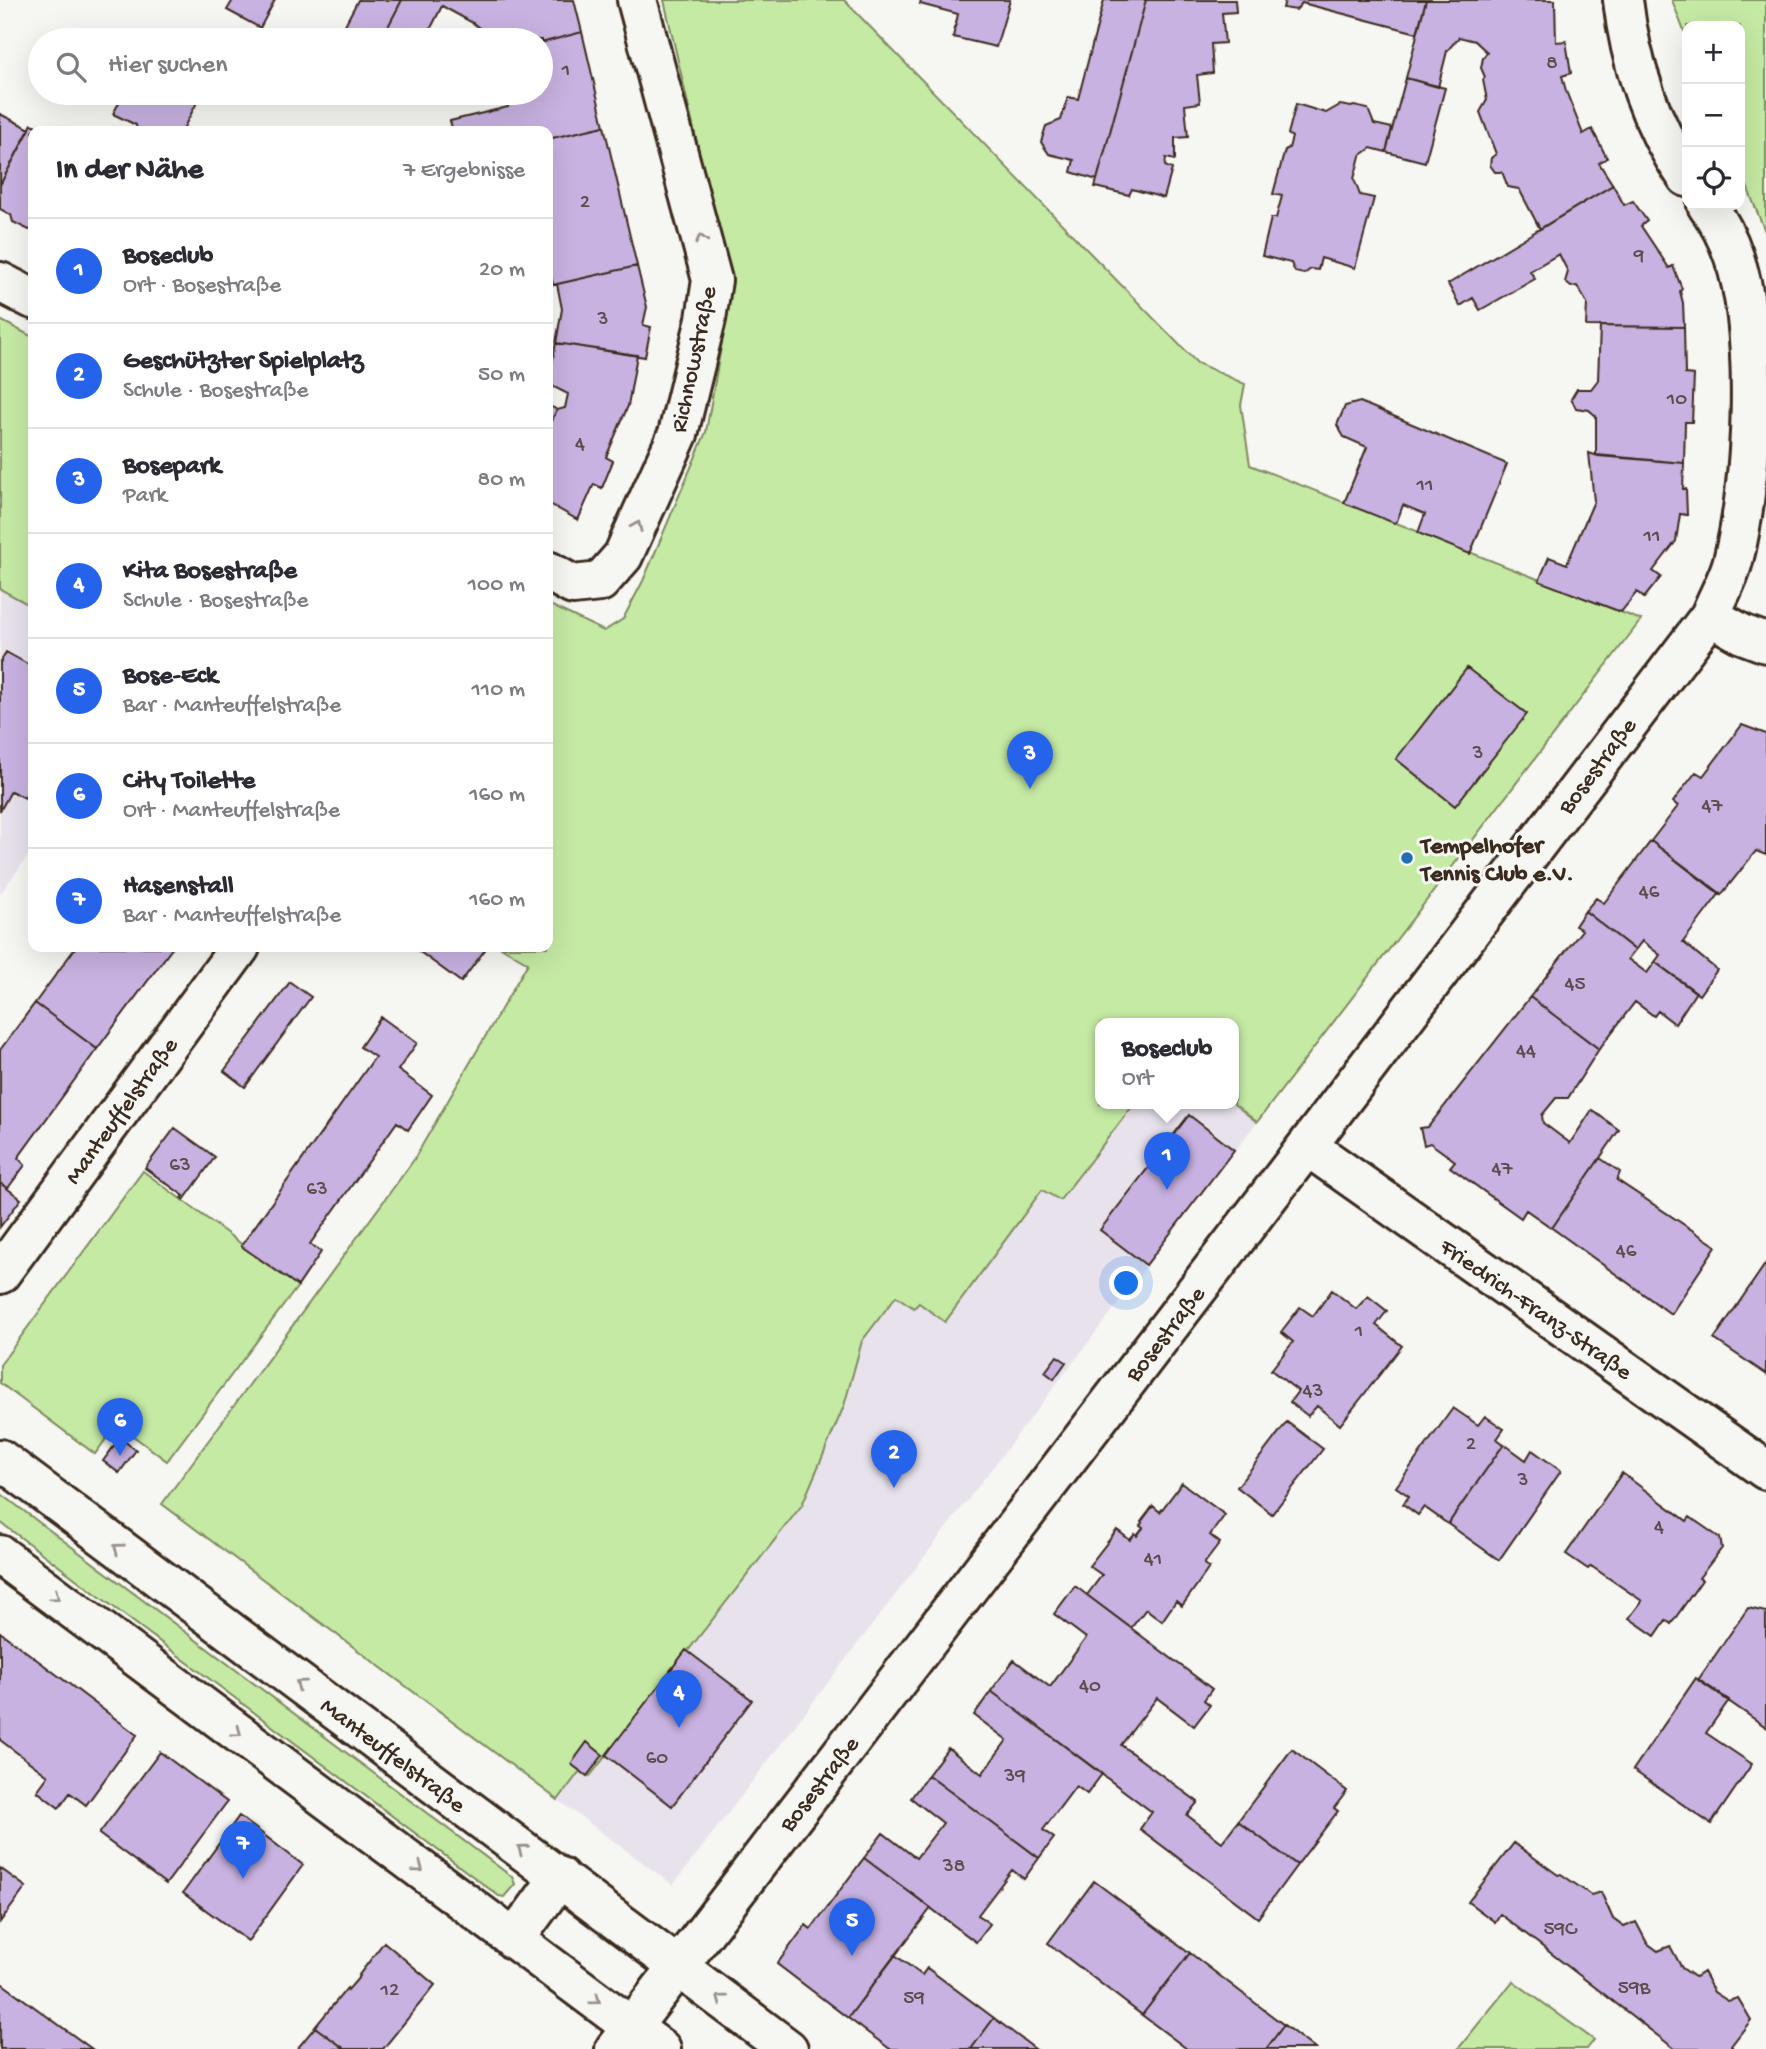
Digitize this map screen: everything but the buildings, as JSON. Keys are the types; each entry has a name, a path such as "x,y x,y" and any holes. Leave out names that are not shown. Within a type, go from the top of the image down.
{"street":[{"name":"Richnowstraße","path":"553,574 573,584 600,582 623,556 678,434 706,318 712,280 637,0"},
{"path":"1623,0 1631,45 1648,105 1682,168"},
{"name":"Bosestraße","path":"636,2042 678,1966 1710,616 1733,563 1743,502 1749,435 1750,377 1747,325 1734,257 1710,210"},
{"path":"0,282 28,296"},
{"path":"1710,616 1742,634 1766,643"},
{"name":"Manteuffelstraße","path":"0,1274 236,952"},
{"name":"Friedrich-Franz-Straße","path":"1307,1146 1766,1470"},
{"name":"Manteuffelstraße","path":"0,1460 788,2049"},
{"path":"0,1555 514,1940 636,2042"},
{"path":"514,1940 560,1877"}],"shaded area":[{"path":"0,590 28,604 28,856 0,894"},
{"path":"1239,1108 1257,1122 673,1885 558,1800 581,1770 590,1775 802,1505 844,1406 862,1341 896,1295 913,1307 919,1303 946,1322 1042,1190 1060,1200 1130,1109"}],"green space":[{"path":"664,0 844,0 1197,363 1245,384 1241,405 1250,465 1641,620 1257,1122 1239,1108 1239,1018 1095,1018 1095,1109 1130,1109 1060,1200 1042,1190 945,1322 919,1303 914,1308 896,1296 862,1341 844,1406 802,1505 590,1776 580,1771 558,1800 162,1504 413,1161 528,963 509,952 553,952 553,606 604,631 623,619 643,581 706,432 731,290"},
{"path":"1672,0 1766,0 1766,234 1745,182 1745,21 1682,21 1682,26"},
{"path":"0,320 28,334 28,604 0,589"},
{"path":"143,1171 298,1286 167,1461 117,1424 95,1454 0,1383 0,1365"},
{"path":"0,1493 512,1877 515,1884 504,1897 499,1896 0,1522"},
{"path":"1513,1981 1594,2040 1587,2049 1458,2049"}],"place":[{"name":"Bosepark","path":"1030,789"},
{"name":"Tempelhofer Tennis Club e.V.","path":"1407,858"},
{"name":"Boseclub","path":"1167,1190"},
{"name":"City Toilette","path":"120,1456"},
{"name":"Geschützter Spielplatz","path":"894,1488"},
{"name":"Kita Bosestraße","path":"679,1728"},
{"name":"Hasenstall","path":"243,1879"},
{"name":"Bose-Eck","path":"852,1956"}]}
